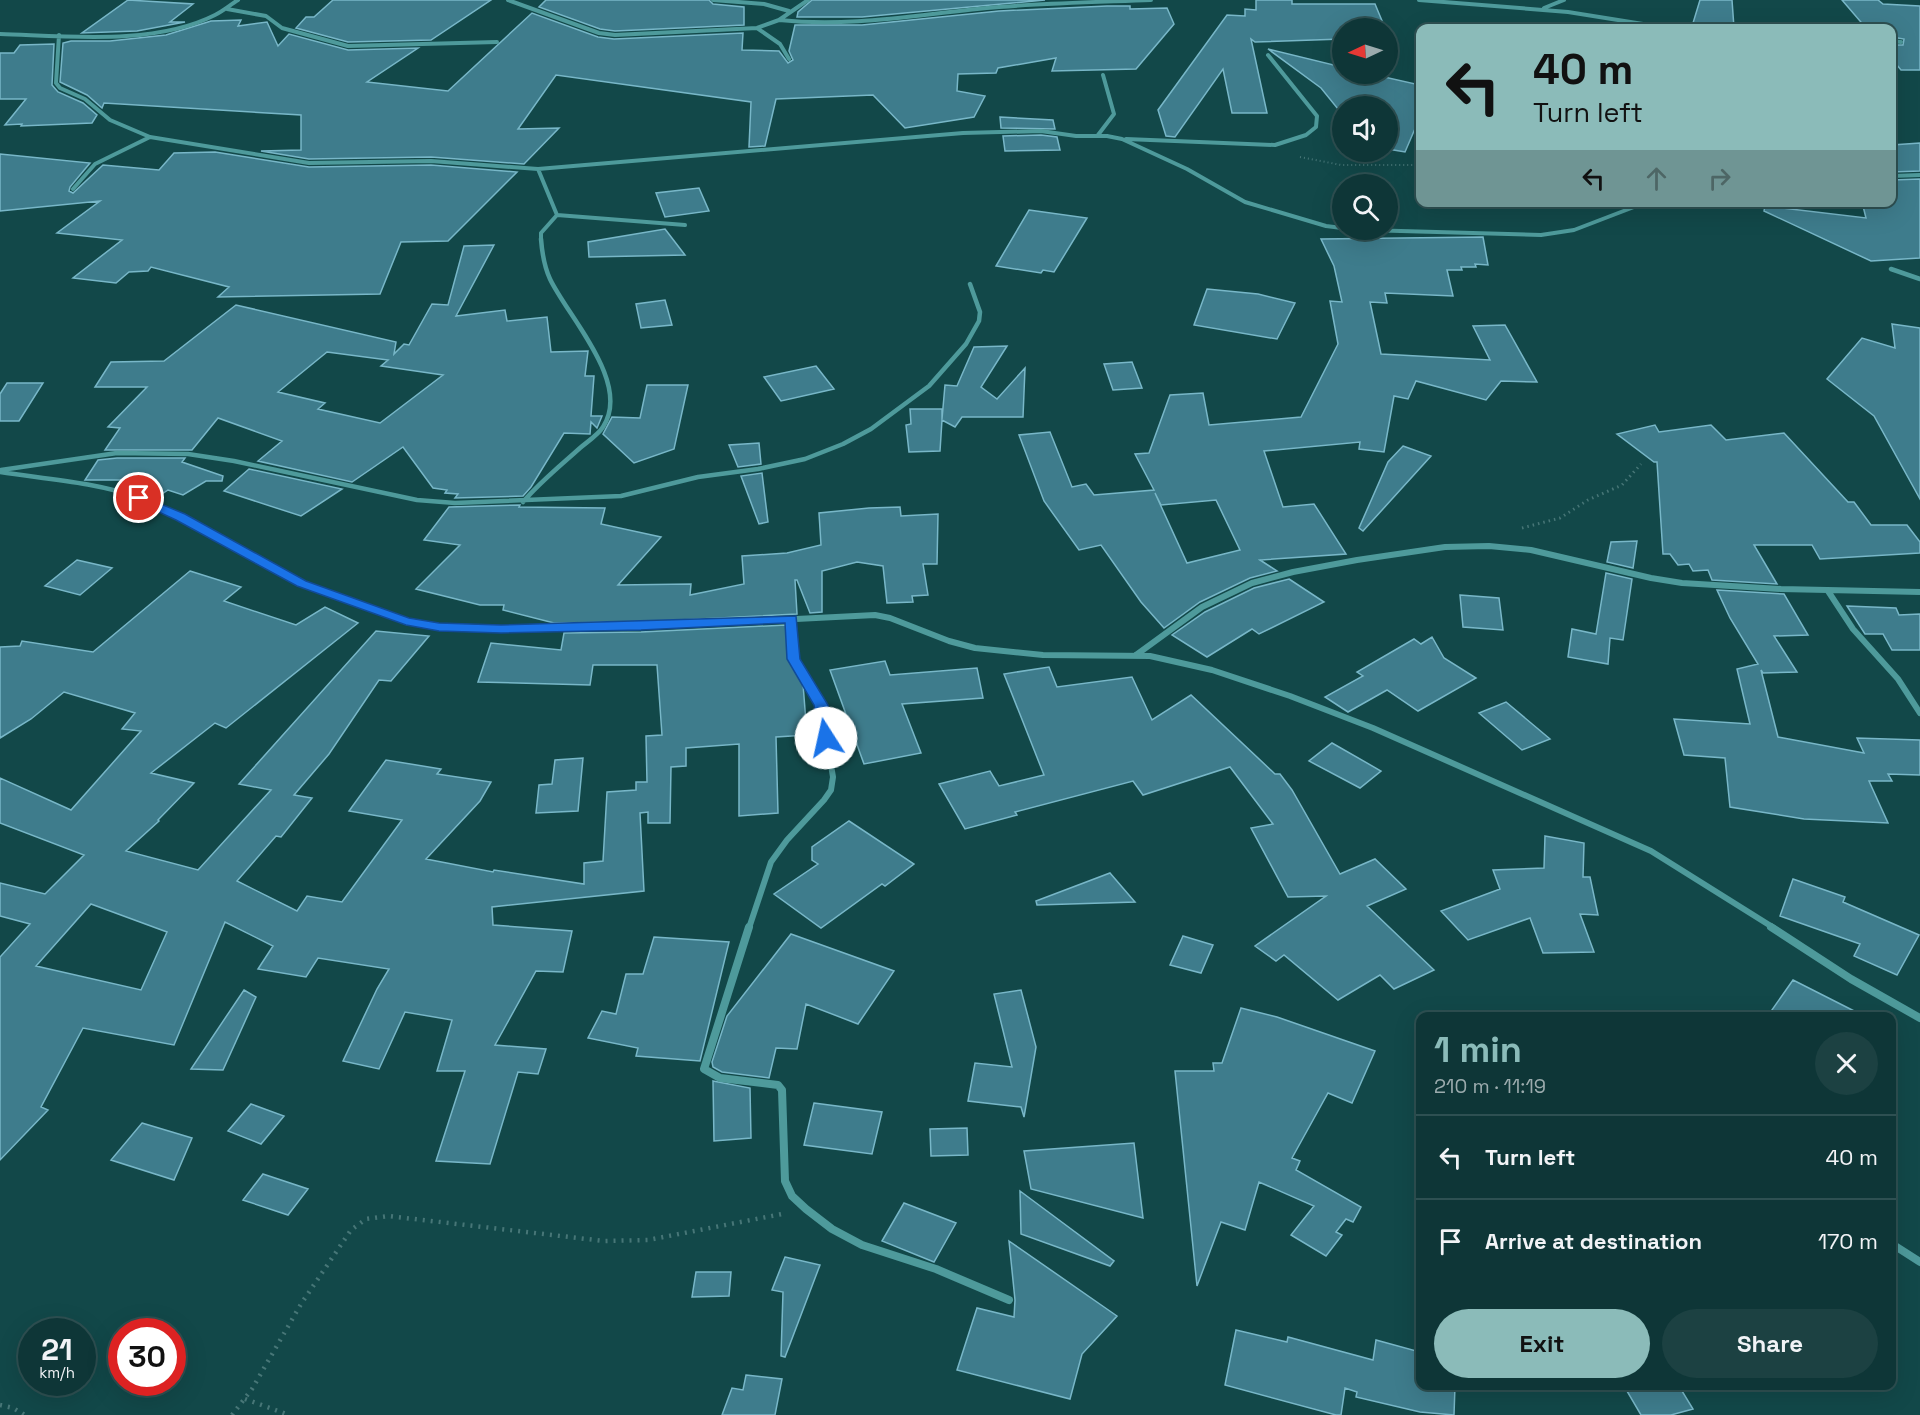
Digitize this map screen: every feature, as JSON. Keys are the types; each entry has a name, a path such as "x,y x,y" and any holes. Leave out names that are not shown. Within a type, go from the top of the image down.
{"street":[{"path":"0,34 59,35 164,31 194,23 227,9 238,0"},
{"path":"508,0 606,35 757,28 779,20 808,0"},
{"path":"713,0 764,4 789,11"},
{"path":"779,20 807,23 884,21 1005,7 1151,0"},
{"path":"1419,0 1540,9 1641,24"},
{"path":"1540,9 1564,0"},
{"path":"227,9 259,14 299,34 348,46 497,42"},
{"path":"757,28 781,43 789,59"},
{"path":"59,35 55,77 60,88 85,99 110,120 150,137 309,163 431,161 538,169 963,133 1041,131 1071,136 1098,135 1122,139 1275,145 1306,135 1318,123 1317,117 1268,55"},
{"path":"1896,41 1901,42"},
{"path":"1098,135 1114,114 1103,75"},
{"path":"73,189 95,164 150,137"},
{"path":"1122,139 1187,169 1245,202 1332,227"},
{"path":"538,169 557,215"},
{"path":"1896,176 1920,175"},
{"path":"1398,231 1541,235 1574,230 1634,207"},
{"path":"557,215 685,225"},
{"path":"523,502 538,484 603,428 610,420 612,412 603,365 551,280 543,259 541,233 557,215"},
{"path":"1891,269 1920,279"},
{"path":"0,471 117,453 188,454 234,461 417,500 455,503 523,502 621,496 698,477 781,465 805,459 843,444 887,420 929,386 966,345 979,321 980,312 970,284"},
{"path":"0,471 83,484 139,498 181,517 302,583 406,621 439,627 501,629 641,627 875,615 890,618 949,641 975,648 1043,655 1136,655 1191,664 1290,696 1449,760 1651,851 1691,874 1818,959 1920,1018"},
{"path":"1136,655 1168,629 1202,608 1228,593 1268,578 1374,557 1420,551 1489,546 1513,547 1672,582 1828,591 1920,592"},
{"path":"1828,591 1853,628 1898,679 1920,713"},
{"path":"791,619 794,659 821,705 832,777 831,790 771,862 714,1032 704,1069 720,1078 778,1086 782,1090 785,1181 792,1196 832,1229 862,1245 936,1269 1010,1300"},
{"path":"1896,1247 1920,1262"}],"path":[{"path":"1275,145 1307,161 1416,165"},
{"path":"1513,547 1520,529 1542,521 1560,518 1588,500 1622,485 1641,464"},
{"path":"232,1415 245,1399 301,1304 351,1230 366,1219 388,1216 603,1241 637,1241 692,1233 806,1209"},
{"path":"245,1399 289,1415"},
{"path":"0,1406 25,1415"}],"building":[{"path":"128,0 193,4 170,22 185,22 137,31 82,33"},
{"path":"333,0 491,0 431,40 348,42 296,28 306,17 314,17"},
{"path":"546,0 709,0 713,4 744,7 744,25 615,31 600,29 539,7"},
{"path":"812,0 1045,0 862,17 797,17 798,12"},
{"path":"1256,0 1292,0 1292,4 1375,4 1381,18 1332,18 1332,39 1255,42 1251,39 1267,113 1232,113 1223,69 1175,137 1166,136 1158,110 1227,15 1245,16 1245,9 1256,10"},
{"path":"1700,0 1732,0 1734,24 1693,23"},
{"path":"1842,0 1878,0 1883,4 1920,6 1920,70 1901,70 1896,64 1896,45 1903,45 1904,39 1896,38 1896,24 1863,24"},
{"path":"1130,6 1130,9 1167,8 1174,24 1136,69 1052,71 1056,58 998,68 996,73 958,74 957,91 985,96 974,117 905,128 873,95 776,99 765,146 749,147 751,102 556,75 518,129 559,128 524,164 431,157 309,159 261,151 301,150 301,115 104,103 102,108 87,95 60,82 63,43 166,35 211,21 241,20 238,26 267,22 278,46 289,34 348,50 418,48 367,82 448,91 532,13 598,37 614,39 743,33 742,50 779,51 788,63 793,60 789,51 795,25 862,25 999,11"},
{"path":"54,44 52,85 58,92 83,103 97,115 92,123 5,125 26,99 0,99 0,53 14,53 20,45"},
{"path":"1268,49 1332,65 1332,84 1398,84 1398,80 1416,84 1416,126 1405,152 1398,151 1398,96 1332,96 1332,102 1321,88"},
{"path":"1000,117 1053,120 1055,129 1001,128"},
{"path":"1003,136 1057,137 1060,150 1005,151"},
{"path":"1920,143 1920,171 1896,172 1896,145"},
{"path":"215,152 309,167 431,165 517,172 448,241 401,242 380,294 218,297 229,287 151,267 148,271 129,272 116,283 73,278 122,240 57,233 100,201 0,211 0,154 90,163 70,187 69,191 73,193 103,165 159,170 174,153"},
{"path":"1920,179 1920,258 1871,261 1764,211 1765,207 1773,207 1866,218 1863,207 1896,207 1896,180"},
{"path":"699,188 709,211 665,217 656,193"},
{"path":"1029,210 1087,218 1054,272 1043,270 1041,273 996,266"},
{"path":"665,229 685,255 589,257 588,242"},
{"path":"1483,237 1488,265 1475,264 1476,267 1447,270 1453,296 1385,293 1387,303 1370,302 1381,354 1490,360 1473,326 1505,325 1537,382 1501,381 1486,400 1416,381 1408,399 1394,396 1384,452 1359,449 1360,442 1264,451 1283,507 1314,504 1346,554 1260,560 1277,571 1250,578 1200,602 1164,628 1141,602 1101,545 1079,550 1044,501 1019,435 1050,432 1072,487 1086,484 1094,495 1154,490 1135,454 1149,453 1170,395 1203,393 1209,425 1301,417 1338,344 1330,301 1342,302 1334,266 1321,239 1398,240 1398,238","holes":["1155,493 1161,505 1216,500 1240,550 1187,563"]},
{"path":"494,245 456,316 505,310 507,321 547,317 551,352 588,351 585,376 594,376 591,416 602,416 597,428 591,422 590,434 564,433 523,496 455,498 458,494 445,493 447,490 433,488 403,447 352,482 258,461 282,441 218,418 192,450 105,450 120,428 108,427 147,387 95,387 111,362 164,361 236,305 396,342 394,354 404,344 409,345 432,304 448,305 464,246","holes":["327,352 388,360 381,366 443,375 380,423 318,409 325,403 278,392"]},
{"path":"1207,289 1258,294 1295,303 1277,339 1194,325"},
{"path":"665,300 672,325 641,328 636,304"},
{"path":"1892,324 1920,328 1920,499 1874,416 1827,379 1862,338 1895,348"},
{"path":"1007,346 981,387 997,399 1025,368 1023,417 962,417 955,427 942,420 940,451 909,452 906,425 911,424 910,409 942,409 942,419 945,385 957,386 974,347"},
{"path":"1132,362 1142,388 1113,390 1104,364"},
{"path":"816,366 834,389 781,401 764,377"},
{"path":"7,383 43,383 19,421 0,421 0,394"},
{"path":"647,385 688,385 674,449 634,463 603,434 612,417 640,418"},
{"path":"1655,425 1659,432 1711,425 1726,440 1784,433 1848,502 1854,502 1871,525 1907,525 1920,542 1920,553 1820,559 1812,545 1754,545 1777,584 1712,580 1708,570 1693,571 1689,564 1678,565 1670,554 1663,554 1657,462 1617,434"},
{"path":"759,443 761,464 738,467 729,445"},
{"path":"1403,446 1431,456 1363,531 1359,528 1388,462"},
{"path":"185,458 182,462 223,476 222,481 206,481 183,495 168,490 159,496 128,485 135,480 85,480 98,460"},
{"path":"249,469 342,489 301,516 224,491"},
{"path":"762,473 768,522 759,524 741,476"},
{"path":"520,505 519,507 605,508 601,524 661,537 618,585 691,584 690,595 744,584 742,556 787,553 821,545 819,513 869,508 900,507 901,516 938,514 937,564 923,564 928,595 912,596 913,602 887,603 883,566 857,562 822,571 822,612 810,613 797,580 795,580 797,614 641,622 554,623 503,610 504,605 480,605 416,589 460,545 424,540 449,507"},
{"path":"1637,541 1633,568 1607,562 1611,542"},
{"path":"77,560 112,568 80,595 45,586"},
{"path":"190,571 241,587 224,601 296,625 325,607 358,623 226,728 215,723 151,773 194,783 159,821 126,851 198,870 271,790 239,784 376,631 429,636 391,681 379,680 329,754 294,795 312,798 281,837 276,836 237,881 297,911 307,896 342,902 402,820 349,811 386,760 441,769 437,774 491,782 480,801 426,859 493,872 494,870 584,884 584,863 603,861 607,792 636,790 636,782 647,782 646,736 662,735 657,665 593,665 590,685 478,682 491,643 561,650 564,633 786,625 789,660 803,684 807,735 776,737 778,813 739,816 739,744 686,748 686,766 671,767 670,823 648,823 648,812 640,813 644,891 492,907 493,925 572,931 563,972 536,971 495,1045 546,1049 538,1074 518,1072 490,1164 436,1161 465,1071 437,1071 452,1020 405,1012 379,1069 343,1061 389,969 318,958 306,977 258,969 273,946 225,922 174,1045 83,1028 41,1107 48,1110 0,1160 0,957 30,924 0,916 0,883 45,894 84,855 0,823 0,778 71,810 141,731 122,729 135,713 64,692 31,719 0,738 0,647 20,646 22,641 93,652","holes":["91,904 167,932 141,990 36,966"]},
{"path":"1606,573 1632,579 1623,640 1610,638 1608,664 1568,657 1572,629 1596,634"},
{"path":"1289,579 1324,602 1259,634 1252,629 1207,657 1172,635 1205,612 1254,588"},
{"path":"1717,590 1784,594 1808,635 1774,636 1797,672 1763,673 1761,670 1778,737 1864,753 1857,738 1920,740 1920,775 1888,774 1892,781 1869,781 1888,823 1804,819 1730,807 1725,758 1684,755 1674,719 1750,724 1737,669 1758,664 1730,618"},
{"path":"1460,595 1499,598 1503,630 1463,627"},
{"path":"1847,606 1896,608 1899,615 1920,614 1920,650 1892,650 1883,634 1865,634"},
{"path":"1432,637 1444,658 1476,678 1418,711 1387,690 1348,712 1325,697 1363,676 1357,672 1414,639 1421,644"},
{"path":"885,661 890,675 977,668 983,698 902,704 921,753 864,764 830,670"},
{"path":"1049,667 1057,687 1132,677 1152,720 1191,695 1275,774 1280,774 1292,790 1340,874 1375,859 1406,889 1367,906 1434,970 1394,989 1380,975 1338,1000 1284,955 1276,961 1255,946 1326,896 1288,897 1251,828 1273,824 1230,767 1143,795 1133,781 1015,812 1017,815 965,829 939,784 990,771 999,786 1044,775 1004,674"},
{"path":"1506,702 1550,739 1522,750 1479,713"},
{"path":"1332,743 1381,771 1360,788 1309,761"},
{"path":"583,758 578,811 536,813 539,785 552,784 555,760"},
{"path":"849,821 914,864 821,928 774,894 818,864 812,860 812,847"},
{"path":"1545,836 1584,843 1583,877 1590,877 1598,915 1580,914 1594,952 1543,953 1530,918 1468,940 1441,911 1500,889 1493,870 1544,868"},
{"path":"1110,873 1135,902 1037,905 1036,901"},
{"path":"1793,879 1845,897 1843,902 1919,935 1897,975 1854,956 1860,944 1780,916"},
{"path":"791,934 894,971 858,1024 806,1004 797,1049 776,1048 769,1078 722,1072 713,1067 712,1062 727,1016"},
{"path":"1183,936 1213,945 1201,973 1170,965"},
{"path":"654,937 729,942 700,1061 636,1056 638,1048 588,1038 602,1011 616,1014 626,974 643,974"},
{"path":"1793,980 1856,1012 1771,1012"},
{"path":"244,990 256,997 223,1070 191,1069"},
{"path":"1021,990 1036,1047 1024,1117 1021,1107 968,1101 975,1063 1012,1067 994,994"},
{"path":"1241,1008 1277,1017 1375,1051 1352,1103 1328,1093 1292,1158 1300,1161 1296,1170 1361,1207 1353,1222 1346,1219 1336,1232 1342,1235 1326,1256 1291,1235 1314,1206 1259,1182 1245,1230 1221,1222 1197,1286 1175,1071 1214,1071 1213,1063 1222,1063"},
{"path":"713,1081 750,1088 751,1138 714,1141"},
{"path":"814,1103 882,1112 872,1154 804,1145"},
{"path":"251,1104 284,1116 261,1144 228,1131"},
{"path":"142,1123 192,1138 174,1180 111,1160"},
{"path":"967,1128 968,1155 931,1156 930,1129"},
{"path":"1134,1143 1143,1218 1031,1189 1024,1151"},
{"path":"263,1174 308,1189 288,1215 243,1200"},
{"path":"1020,1191 1114,1261 1110,1266 1021,1234"},
{"path":"904,1203 956,1223 934,1262 882,1241"},
{"path":"1009,1241 1117,1316 1082,1354 1070,1399 957,1370 977,1308 1014,1317 1015,1300"},
{"path":"785,1257 820,1265 785,1357 781,1356 783,1292 772,1290"},
{"path":"696,1272 731,1272 729,1296 692,1297"},
{"path":"1236,1330 1287,1342 1288,1337 1373,1360 1376,1340 1416,1351 1416,1390 1455,1390 1454,1415 1420,1412 1356,1397 1357,1392 1345,1388 1341,1415 1336,1415 1225,1385"},
{"path":"746,1375 782,1379 775,1415 722,1415 732,1388 743,1390"},
{"path":"1626,1390 1681,1390 1693,1409 1671,1415 1641,1415"}],"route":[{"path":"139,498 181,517 219,540 302,583 351,603 406,621 439,627 501,629 641,627 791,619 796,666 821,705 826,738"}]}
